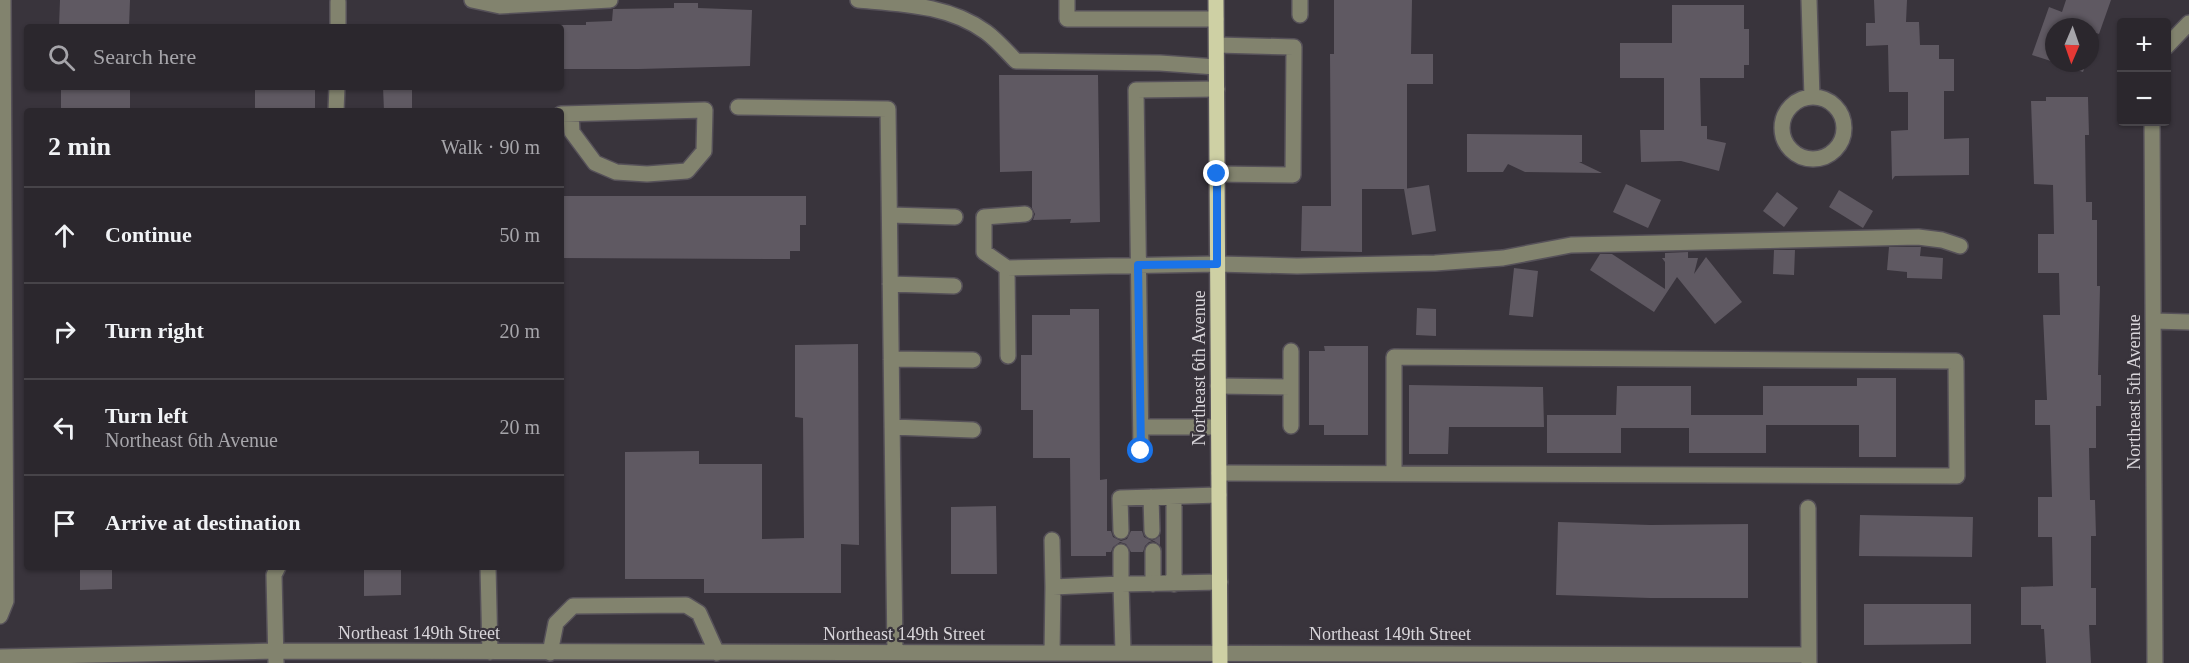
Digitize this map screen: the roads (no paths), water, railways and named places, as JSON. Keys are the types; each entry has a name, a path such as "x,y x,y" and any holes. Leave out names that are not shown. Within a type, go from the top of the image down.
{"main road":[{"name":"Northeast 6th Avenue","path":"1216,0 1220,658"}],"street":[{"path":"0,616 6,601 3,0"},
{"path":"472,0 500,6 610,0"},
{"path":"858,0 936,9 959,17 987,32 1016,61 1160,63 1216,67"},
{"path":"1068,0 1067,19 1216,19"},
{"path":"1809,0 1812,97"},
{"path":"338,2 338,24"},
{"path":"2171,42 2189,23"},
{"path":"1216,45 1294,47 1293,175 1217,174"},
{"path":"1141,451 1136,90 1216,88"},
{"path":"336,108 337,90"},
{"path":"1812,97 1831,102 1838,109 1844,127 1843,137 1838,146 1823,157 1813,159 1794,152 1786,144 1782,134 1785,113 1801,99 1812,97"},
{"path":"738,107 888,109 895,653"},
{"path":"705,110 704,151 687,171 647,174 616,172 595,163 572,132 566,114 705,110"},
{"name":"Northeast 5th Avenue","path":"2152,126 2155,663"},
{"path":"1025,214 984,217 984,252 1007,268 1435,263 1503,258 1571,245 1656,242 1918,237 1942,240 1960,246"},
{"path":"890,215 955,217"},
{"path":"1007,268 1008,356"},
{"path":"890,284 954,286"},
{"path":"2153,321 2189,322"},
{"path":"1290,351 1291,426"},
{"path":"1219,473 1394,474 1957,476 1956,361 1394,357 1394,474"},
{"path":"891,359 973,360"},
{"path":"1218,386 1291,387"},
{"path":"892,427 973,430"},
{"path":"1141,427 1218,427"},
{"path":"1121,531 1120,498 1219,495"},
{"path":"1151,497 1152,531"},
{"path":"1174,497 1174,584"},
{"path":"1808,508 1809,659"},
{"path":"1052,540 1052,653"},
{"path":"1153,551 1153,584"},
{"path":"1121,552 1123,652"},
{"path":"276,570 274,575 276,657"},
{"path":"488,570 490,652"},
{"path":"1053,587 1220,582"},
{"path":"550,653 556,623 573,606 686,605 699,613 717,653"},
{"name":"Northeast 149th Street","path":"0,657 276,657 490,652 550,653 599,658 717,653 895,653 943,658 1030,658 1052,653 1123,652 1220,658 1809,659"}]}
